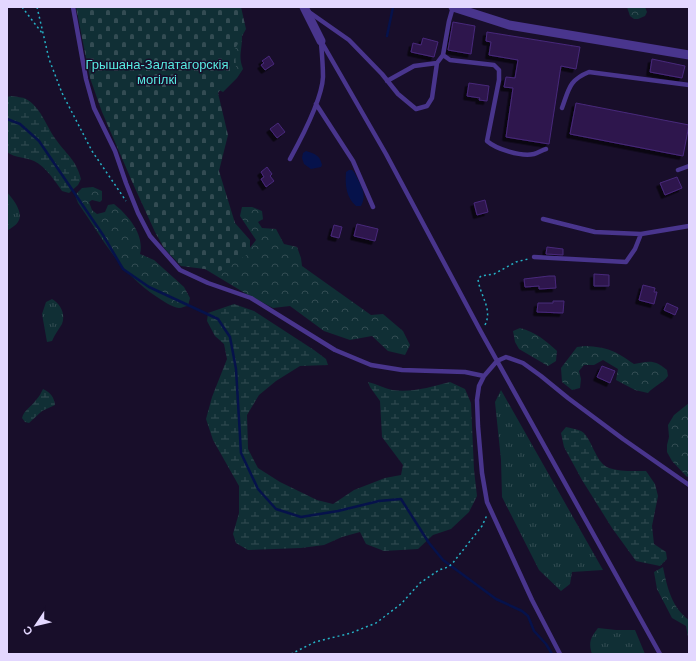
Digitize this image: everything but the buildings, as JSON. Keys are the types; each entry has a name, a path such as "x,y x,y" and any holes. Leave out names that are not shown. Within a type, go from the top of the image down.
{"street":[{"path":"453,7 509,25 689,55"},
{"path":"305,9 321,41"}],"lane":[{"path":"72,7 86,79 94,108 115,151 135,205 150,236 180,270 208,283 251,298 336,350 371,365 402,370 466,372 484,376"},
{"path":"305,9 349,40 387,80 398,94 416,109 428,106 432,98 436,63 443,55 453,7"},
{"path":"290,160 316,104 323,78 321,41"},
{"path":"321,41 389,161 481,332 660,654"},
{"path":"443,55 450,60 494,65 499,70 499,80 487,141 492,145 514,153 533,154 546,149"},
{"path":"387,80 414,66 436,63"},
{"path":"562,108 571,84 579,76 589,72 689,85"},
{"path":"316,104 353,161 373,207"},
{"path":"678,170 689,166"},
{"path":"543,219 595,232 641,234 689,226"},
{"path":"534,257 626,262 635,249 641,234"},
{"path":"560,654 532,600 487,502 482,473 478,426 478,400 480,386 484,376 497,361 506,357 523,363 616,435 689,485"}],"path":[{"path":"22,7 43,34"},
{"path":"37,7 49,59 62,93 92,151 123,198 128,203"},
{"path":"481,332 488,320 488,308 479,289 478,279 481,276 494,274 516,262 534,257"},
{"path":"291,654 315,642 351,633 376,623 401,604 420,583 439,570 448,568 452,564 482,526 489,508"}],"green space":[{"name":"Грышана-Залатагорскія могілкі","path":"76,7 241,7 246,29 235,49 236,68 218,93 228,135 219,171 235,223 250,240 250,253 220,271 181,266 164,248 134,186 102,112 90,78"},
{"path":"627,7 645,7 647,12 645,16 634,19 630,16"},
{"path":"232,36 242,37 240,57 243,69 237,78 223,92 217,89"},
{"path":"11,96 25,98 36,107 53,136 77,167 81,179 78,185 69,193 62,191 50,174 34,161 7,152 7,97"},
{"path":"199,162 249,249 256,240 240,216 242,207 252,207 262,211 263,219 258,222 262,228 276,229 284,244 297,247 302,266 371,315 383,314 403,331 410,345 405,355 388,351 372,336 350,340 324,331 290,306 273,308 200,266"},
{"path":"93,187 102,191 102,200 100,202 92,200 89,202 92,210 97,214 105,212 108,205 114,204 125,214 138,233 141,247 140,254 154,260 184,287 190,298 188,306 179,308 165,302 132,277 122,266 78,203 75,195 82,188"},
{"path":"7,192 16,205 20,216 17,223 7,231"},
{"path":"52,299 58,303 62,309 63,320 52,341 47,342 42,314 46,302"},
{"path":"234,304 254,311 314,350 326,359 328,365 300,366 276,381 259,395 247,415 248,449 258,468 280,482 317,500 333,504 354,490 385,478 401,475 403,465 382,437 380,401 368,382 392,390 406,391 450,382 465,389 471,403 474,470 477,496 469,512 451,529 433,535 418,549 384,551 366,544 360,532 342,537 324,545 301,548 248,550 236,543 233,534 239,513 239,486 213,440 206,419 212,397 227,359 224,344 215,336 207,321 208,313"},
{"path":"520,328 536,334 557,351 556,361 548,366 519,349 515,342 513,331"},
{"path":"577,347 600,347 611,350 634,364 655,362 667,370 668,376 664,381 648,393 635,390 616,380 618,369 603,360 594,365 584,365 579,371 581,379 580,388 572,390 562,382 561,368"},
{"path":"43,389 52,396 55,405 42,411 29,423 25,422 22,418 23,415 38,398"},
{"path":"501,390 603,570 572,572 570,584 561,591 539,570 502,497 501,460 495,402"},
{"path":"689,403 689,476 687,477 672,461 667,452 667,445 669,437 668,425 674,415"},
{"path":"566,427 579,430 585,434 600,461 604,465 618,470 646,471 655,484 658,496 652,526 654,544 666,552 667,559 660,566 636,561 612,528 582,480 564,447 561,433"},
{"path":"663,567 666,582 674,603 689,620 689,642 686,626 672,618 657,589 654,572"},
{"path":"598,628 635,630 645,654 592,654 590,646 591,640"}],"shaded area":[{"path":"306,151 318,157 322,165 321,167 311,169 304,164 302,158 303,153"},
{"path":"349,170 354,172 361,185 364,197 361,206 356,206 348,195 346,186 346,172"}],"waterway":[{"path":"387,36 393,7"},
{"path":"7,119 20,124 39,141 103,235 123,269 149,287 218,319 230,337 236,369 241,453 258,489 276,509 301,517 338,511 379,501 401,499 429,543 443,560 496,599 522,611 528,616 534,631 546,644 552,654"}]}
